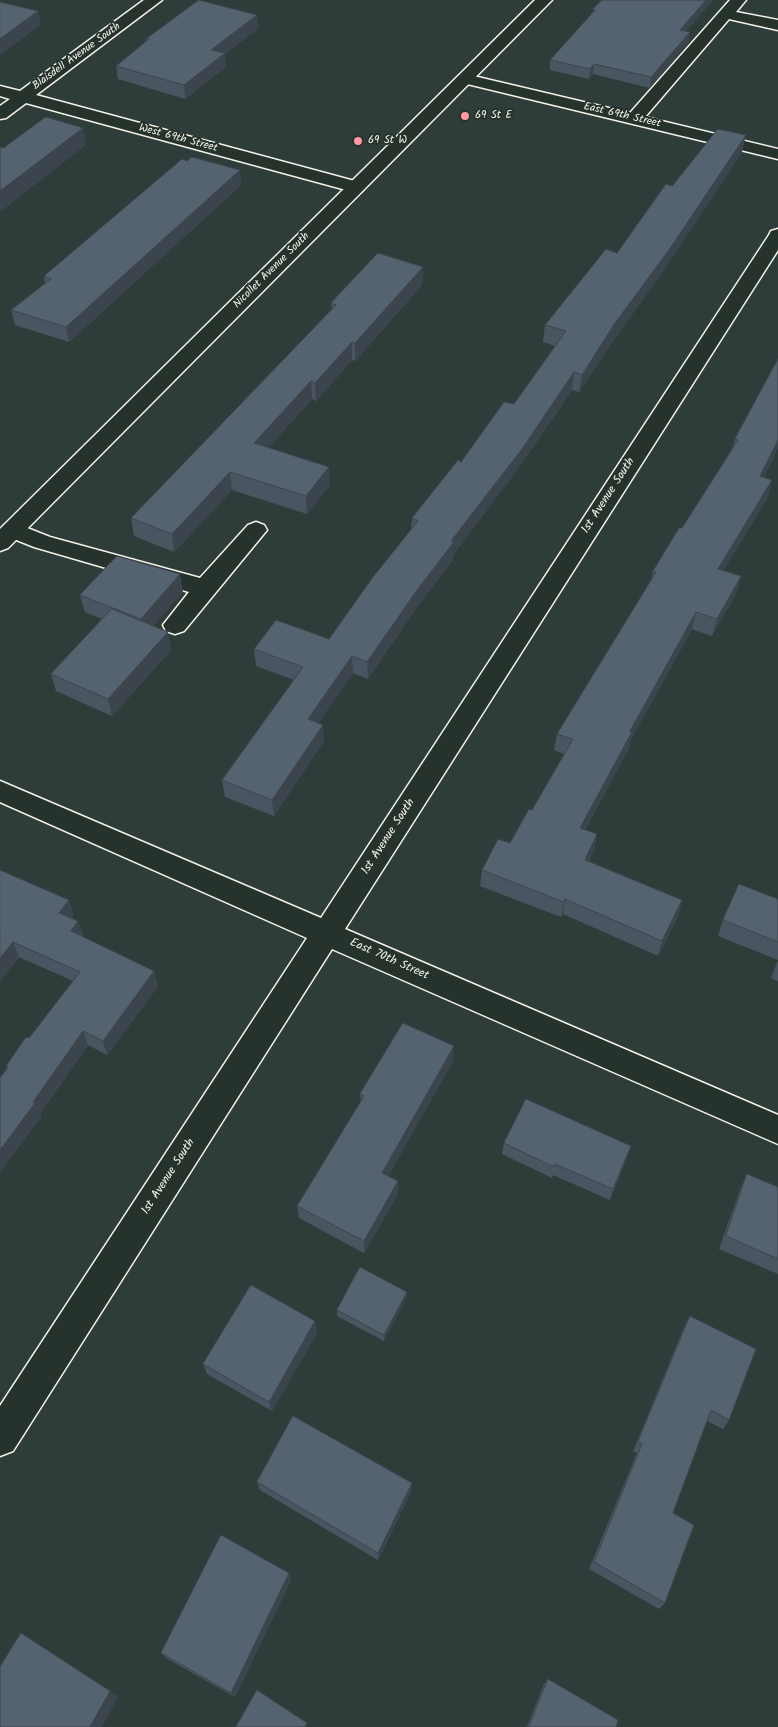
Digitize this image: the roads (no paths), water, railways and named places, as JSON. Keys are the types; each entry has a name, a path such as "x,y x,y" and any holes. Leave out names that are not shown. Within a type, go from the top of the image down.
{"street":[{"name":"Blaisdell Avenue South","path":"0,114 154,0"},
{"name":"Nicollet Avenue South","path":"6,536 544,0"},
{"path":"634,120 738,0"},
{"path":"726,14 778,25"},
{"name":"East 69th Street","path":"465,79 778,154"},
{"name":"West 69th Street","path":"0,91 356,187"},
{"name":"1st Avenue South","path":"0,1438 778,235"},
{"path":"175,625 256,530"},
{"path":"6,536 42,542 205,588"},
{"name":"East 70th Street","path":"0,792 778,1130"}],"place":[{"name":"69 St E","path":"465,116"},
{"name":"69 St W","path":"358,141"}]}
